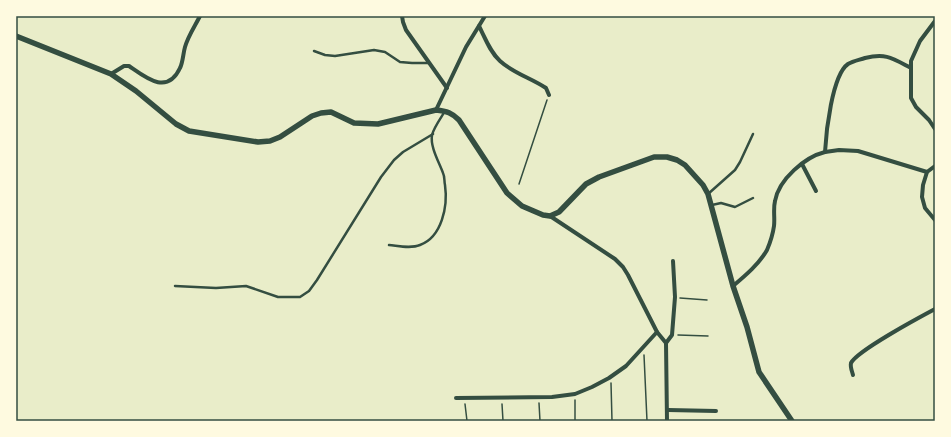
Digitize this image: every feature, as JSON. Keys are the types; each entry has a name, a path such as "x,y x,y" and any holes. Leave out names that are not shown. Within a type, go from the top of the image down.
{"street":[{"path":"111,74 124,66 129,66 153,82 161,84 169,81 176,76 181,67 187,41 200,16"},
{"path":"402,16 402,22 406,30 447,88"},
{"path":"436,110 466,47 485,16"},
{"path":"935,21 920,41 911,61 911,98 916,107 929,120 935,129"},
{"path":"479,26 492,51 500,61 519,74 546,88 549,95"},
{"path":"16,36 111,74 136,91 176,124 189,131 258,142 270,141 280,137 312,116 321,113 331,112 354,123 378,124 436,110 446,111 453,114 460,120 507,193 514,200 534,212 550,216 614,259 623,267 657,332 666,343 667,421"},
{"path":"825,152 834,88 846,65 854,61 879,55 895,59 911,68"},
{"path":"733,286 750,272 767,250 774,226 775,201 781,184 815,154 839,150 858,151 926,172"},
{"path":"550,216 559,212 586,184 599,177 654,157 667,157 677,160 685,166 703,185 712,205 733,286 747,327 759,372 792,421"},
{"path":"802,164 816,191"},
{"path":"935,166 926,172 922,197 925,208 935,220"},
{"path":"666,343 672,335 674,297 672,261"},
{"path":"853,375 850,367 855,359 873,345 935,308"},
{"path":"456,398 539,398 575,394 592,387 626,366 657,332"},
{"path":"668,410 716,411"}],"lane":[{"path":"314,51 325,55 335,56 374,50 385,52 400,62 429,62"},
{"path":"389,245 408,247 418,246 428,241 440,226 446,193 444,174 432,142 433,134 446,111"},
{"path":"175,286 216,288 246,286 278,297 300,297 309,291 317,280 381,176 394,160 403,152 433,134"},
{"path":"708,194 735,170 753,134"},
{"path":"712,205 721,204 735,207 753,198"}],"path":[{"path":"519,184 549,95"},
{"path":"674,297 707,300"},
{"path":"672,335 708,336"},
{"path":"644,347 647,421"},
{"path":"610,377 612,421"},
{"path":"575,394 575,421"},
{"path":"465,398 467,421"},
{"path":"502,398 503,421"},
{"path":"539,398 540,421"}]}
